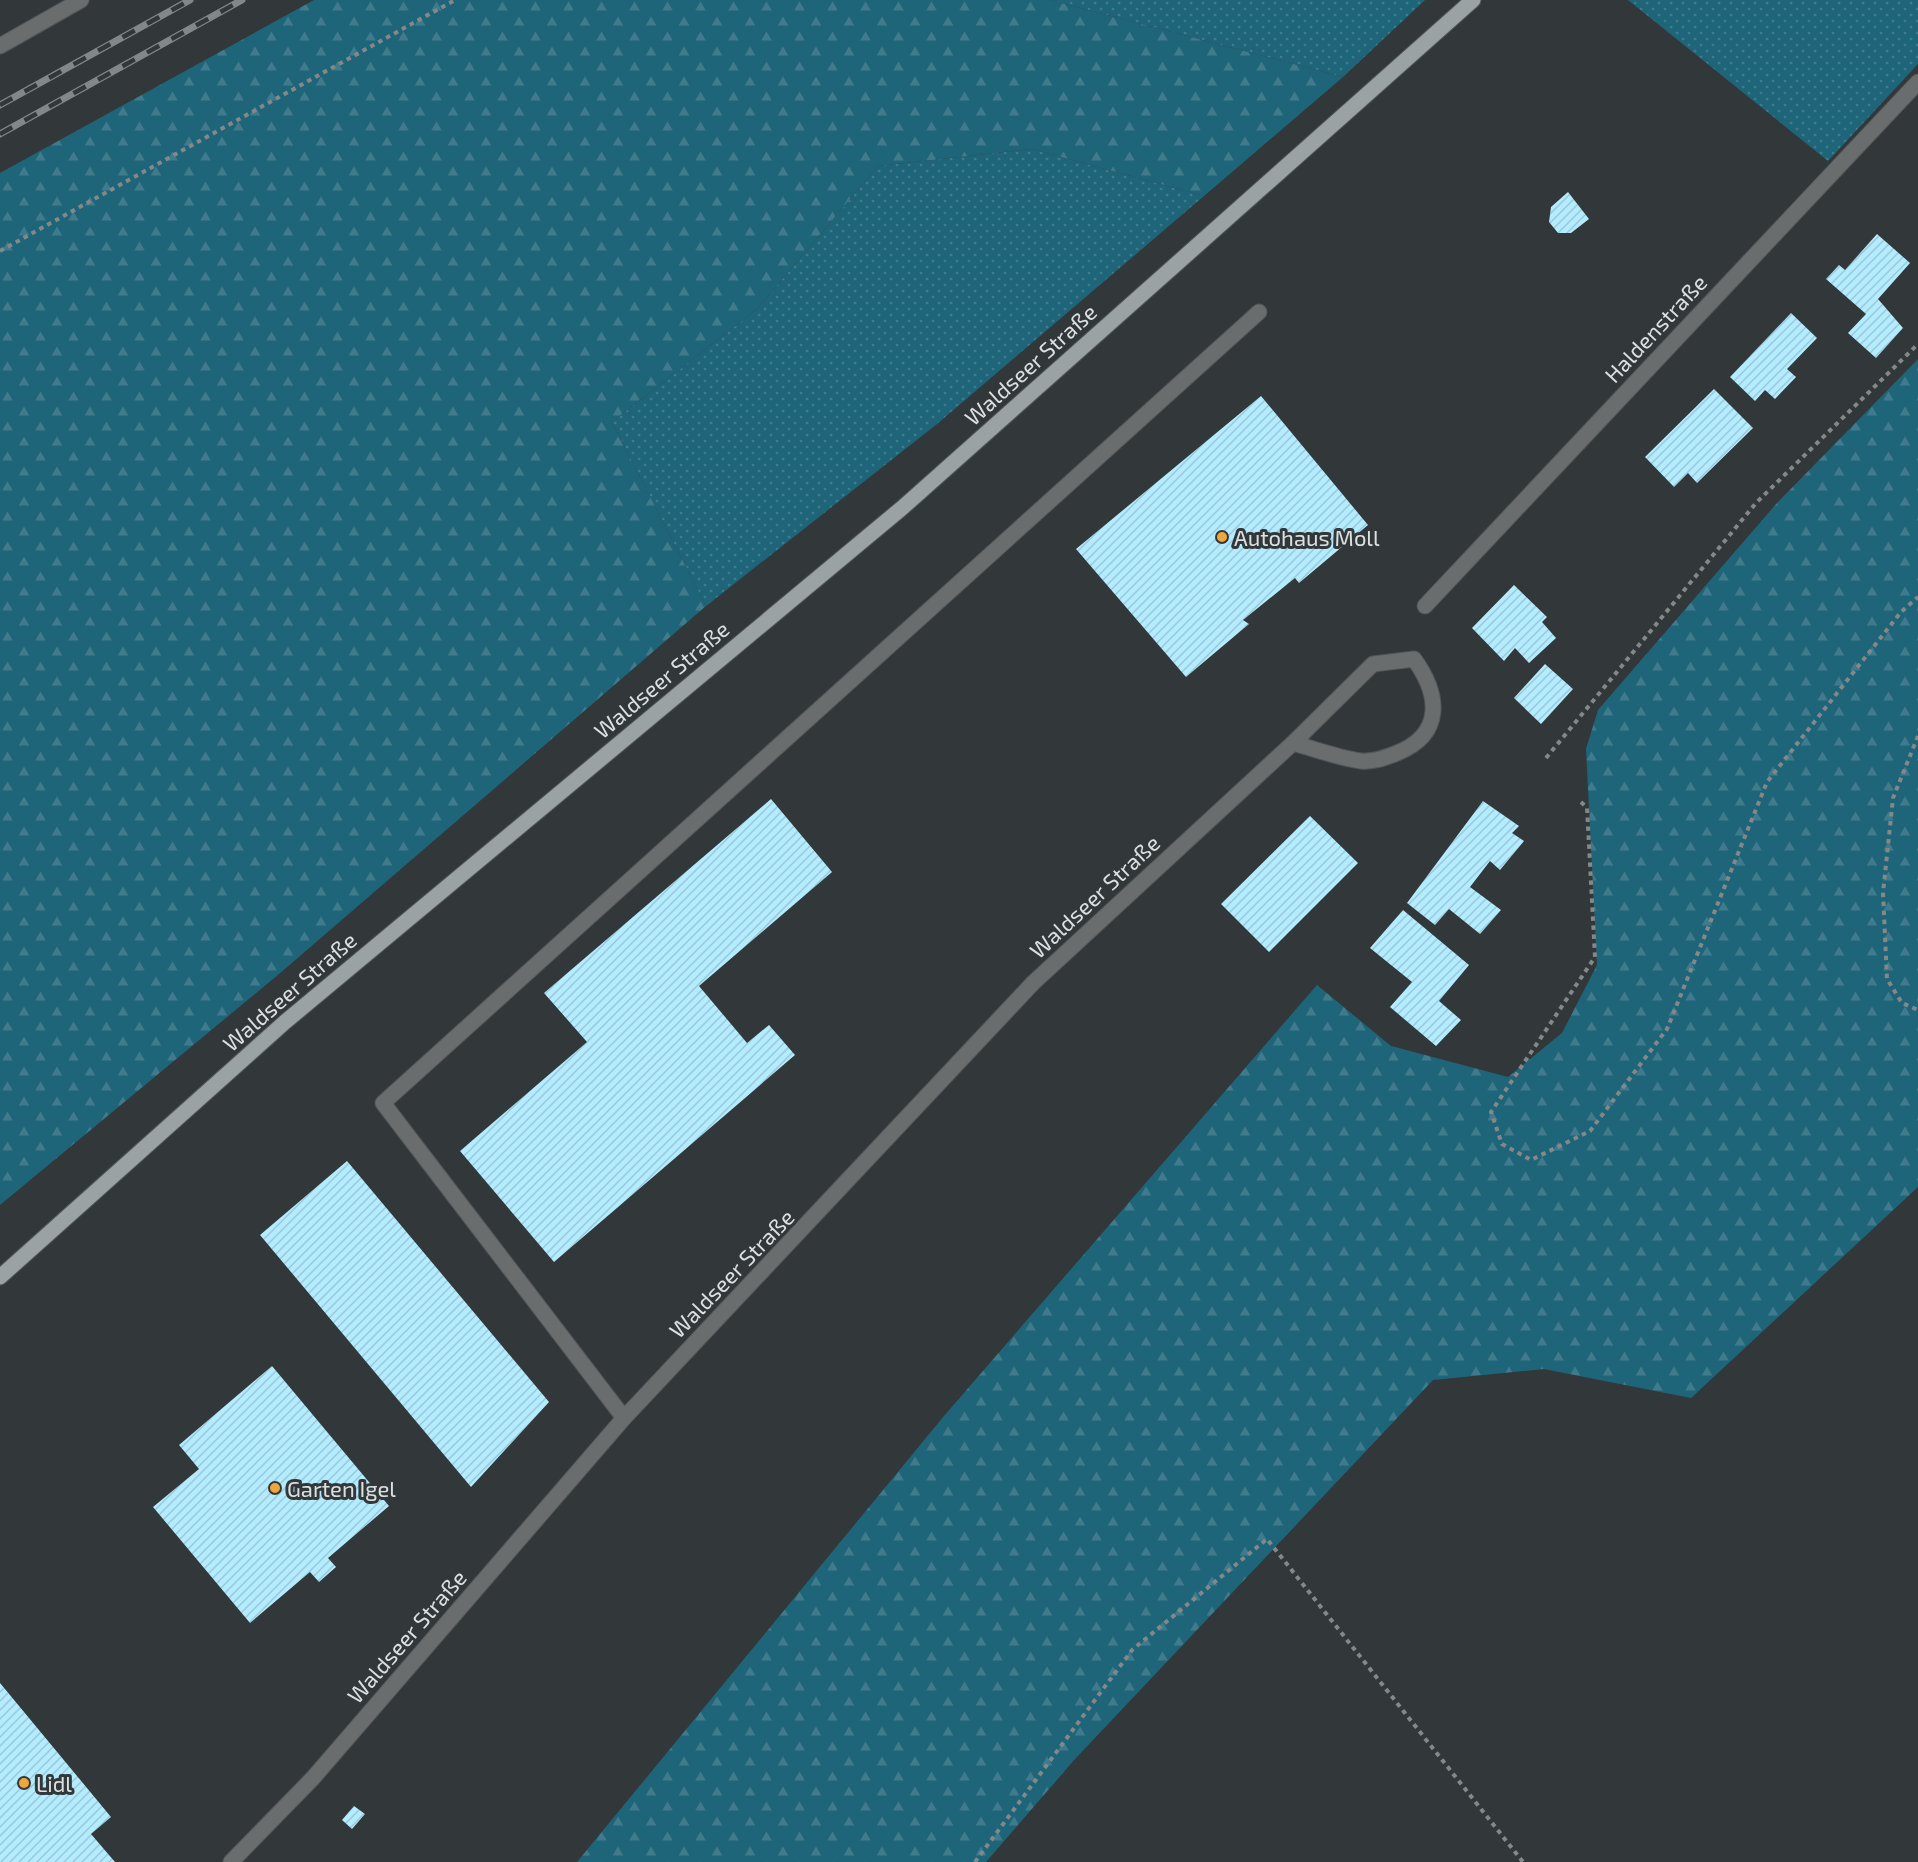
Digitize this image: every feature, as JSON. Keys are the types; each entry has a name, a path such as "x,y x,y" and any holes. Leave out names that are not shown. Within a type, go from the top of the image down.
{"main road":[{"name":"Waldseer Straße","path":"0,1277 285,1022 902,508 1473,0"}],"street":[{"path":"0,46 81,0"},
{"name":"Haldenstraße","path":"1425,606 1918,82"},
{"path":"624,1418 383,1103 1259,312"},
{"name":"Waldseer Straße","path":"231,1862 313,1778 624,1418 1033,983 1293,743 1373,664 1414,659 1429,679 1433,692 1433,713 1429,728 1411,748 1381,760 1362,761 1293,743"}],"path":[{"path":"0,251 455,0"},
{"path":"1546,758 1756,502 1918,344"},
{"path":"1581,802 1587,808 1595,957 1491,1112 1502,1144 1531,1160 1590,1131 1666,1029 1767,782 1901,612 1918,597"},
{"path":"1918,736 1893,798 1883,893 1887,980 1902,1003 1918,1011"},
{"path":"975,1862 1132,1650 1268,1539 1523,1862"}],"green space":[{"path":"314,0 1050,0 1343,77 1204,196 1032,149 878,166 757,309 612,422 706,606 279,974 0,1205 0,173"},
{"path":"1050,0 1425,0 1343,77"},
{"path":"1628,0 1918,0 1918,64 1828,161"},
{"path":"1032,149 1204,196 937,424 706,606 612,422 757,309 878,166"},
{"path":"1918,359 1918,1187 1691,1398 1544,1369 1433,1380 1075,1759 986,1862 577,1862 944,1416 1317,985 1391,1046 1508,1077 1562,1033 1597,965 1586,749 1598,710 1777,503"}],"building":[{"path":"1568,192 1589,219 1571,233 1558,233 1549,222 1551,207"},
{"path":"1877,234 1910,263 1878,299 1903,328 1876,358 1848,333 1866,314 1826,279 1839,265 1845,270"},
{"path":"1791,313 1817,338 1787,369 1796,377 1775,399 1765,390 1755,401 1730,377"},
{"path":"1714,389 1753,428 1697,483 1688,473 1674,487 1645,457"},
{"name":"Autohaus Moll","path":"1261,396 1368,525 1299,583 1295,578 1243,620 1249,624 1186,677 1076,549"},
{"path":"1514,585 1547,617 1542,622 1556,638 1529,663 1515,648 1504,661 1472,628"},
{"path":"1545,664 1573,689 1541,724 1514,698"},
{"path":"771,799 832,872 699,986 747,1043 769,1025 795,1055 554,1262 460,1151 587,1042 544,993"},
{"path":"1483,801 1519,826 1512,833 1524,841 1500,870 1490,861 1470,887 1501,910 1480,934 1449,909 1435,925 1407,903"},
{"path":"1310,816 1358,863 1269,952 1221,904"},
{"path":"1403,910 1469,965 1439,1001 1461,1020 1436,1046 1390,1007 1412,982 1370,948"},
{"path":"347,1161 549,1402 471,1487 260,1235"},
{"name":"Garten Igel","path":"272,1366 389,1506 328,1558 336,1567 319,1582 310,1572 250,1623 153,1507 199,1469 179,1445"},
{"name":"Lidl","path":"0,1683 111,1817 91,1834 115,1862 0,1862"},
{"path":"354,1806 365,1814 352,1829 342,1820"}],"railway":[{"path":"0,105 190,0"},
{"path":"0,134 242,0"}],"place":[{"name":"Autohaus Moll","path":"1222,537"},
{"name":"Garten Igel","path":"275,1488"},
{"name":"Lidl","path":"24,1783"}]}
